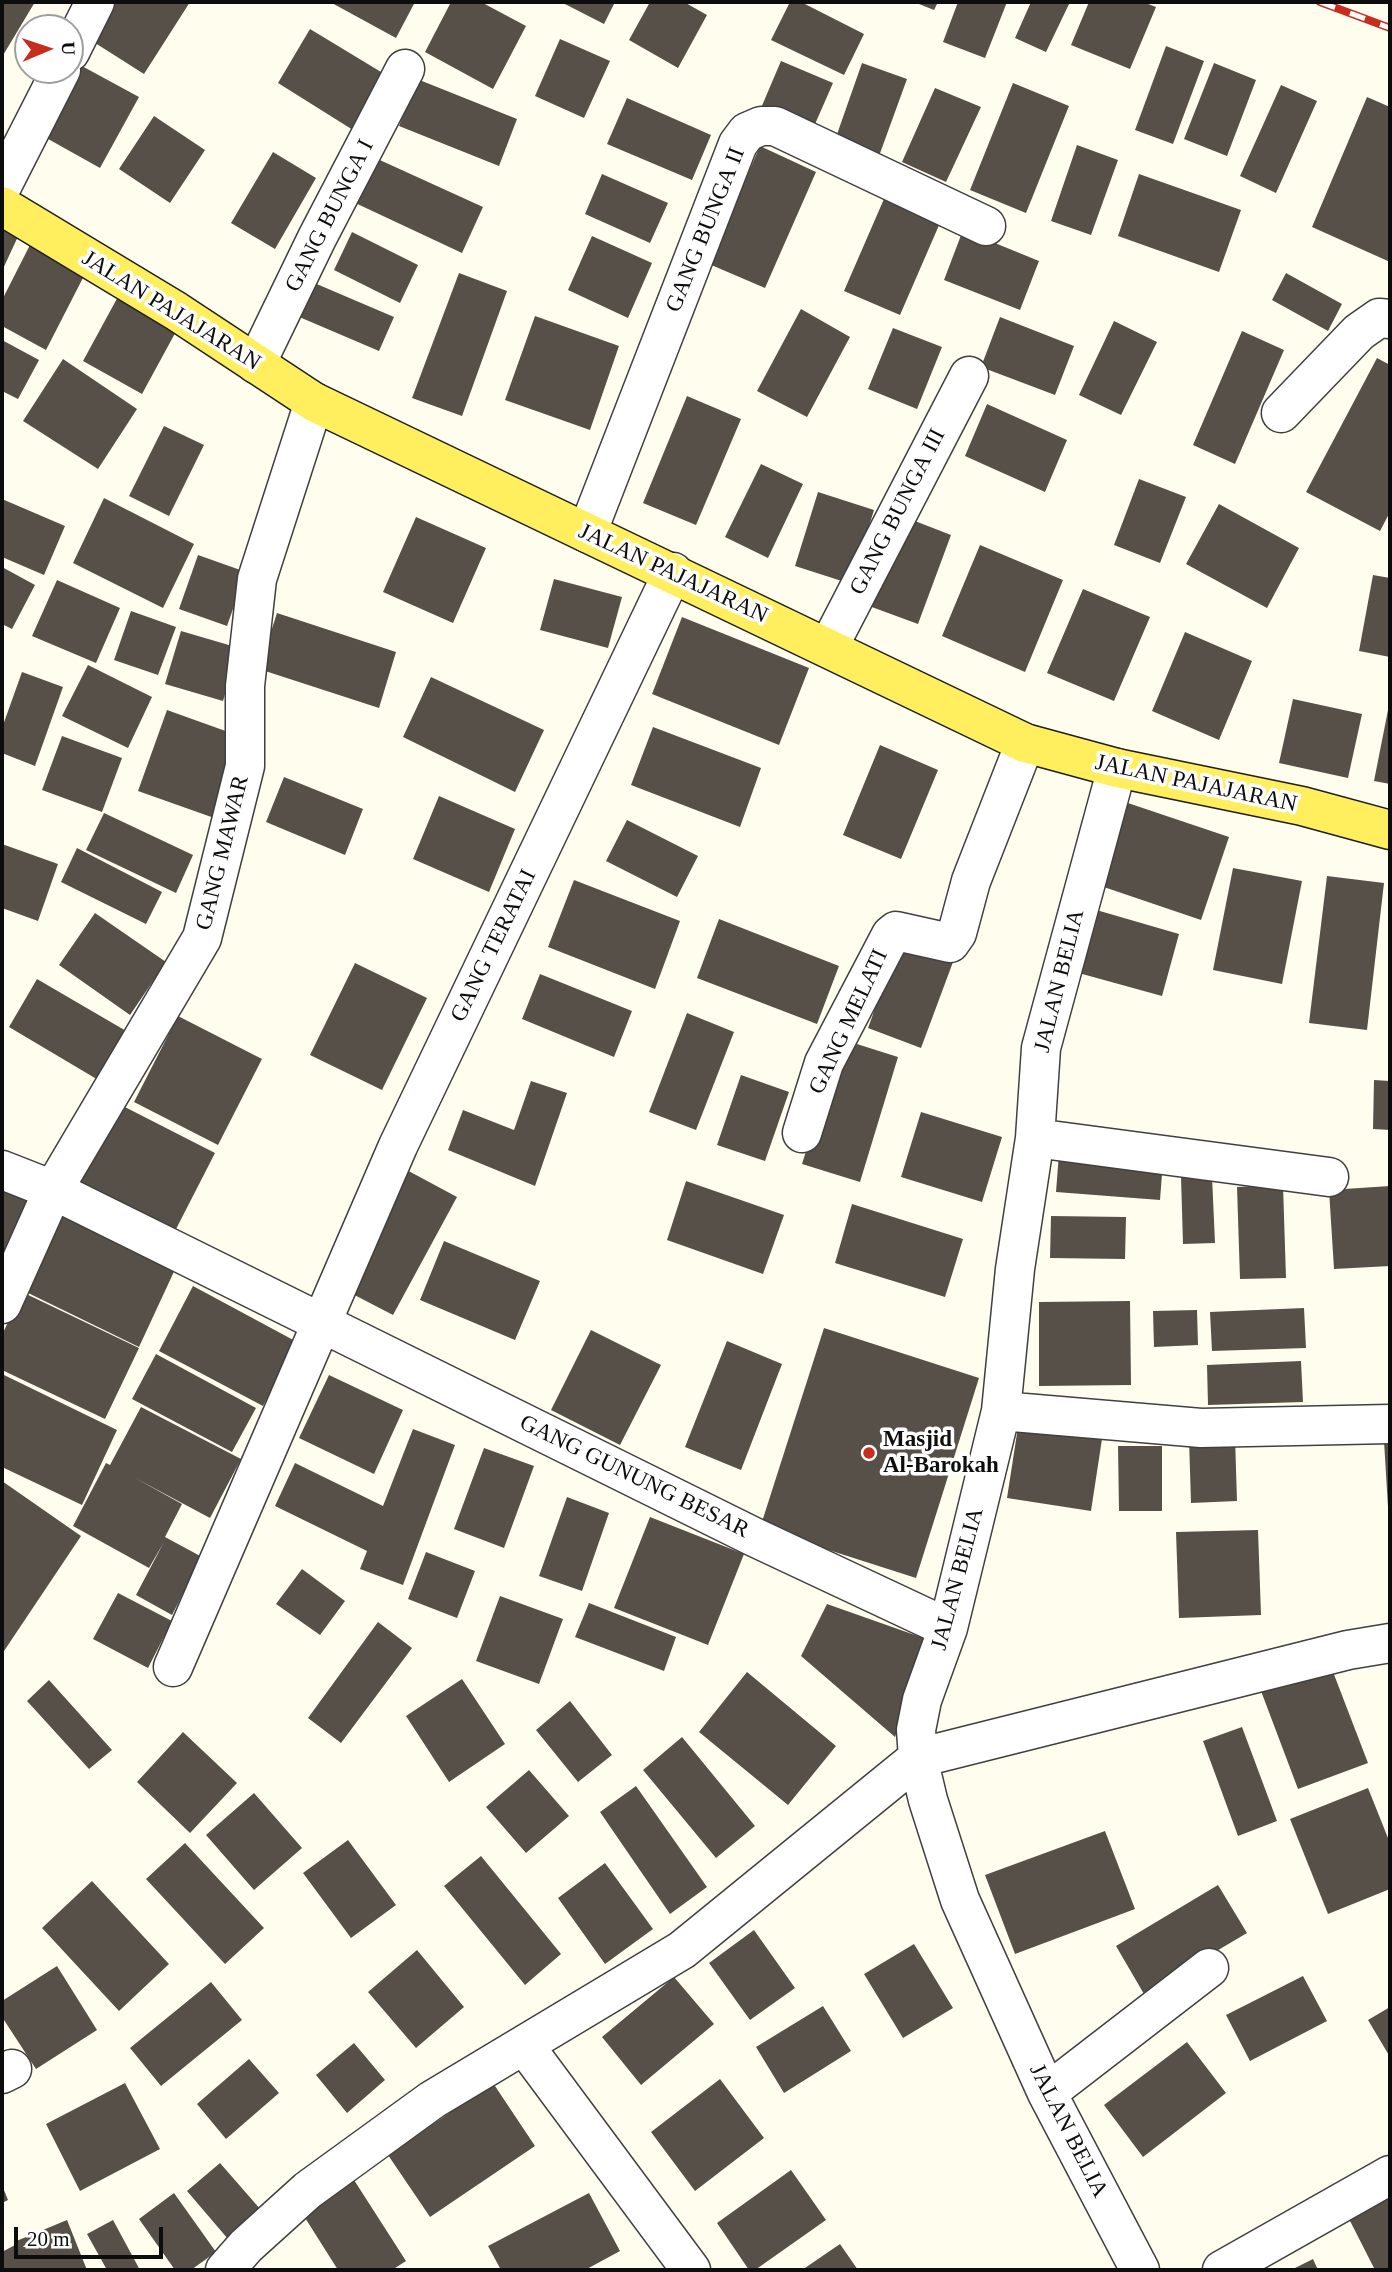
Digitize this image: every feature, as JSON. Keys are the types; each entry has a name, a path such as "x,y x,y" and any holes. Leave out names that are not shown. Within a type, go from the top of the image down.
{"main road":[{"name":"JALAN PAJAJARAN","path":"2,206 176,311 314,402 1025,743 1116,768 1302,806 1390,830"}],"street":[{"path":"84,24 95,2"},
{"name":"GANG BUNGA I","path":"256,364 317,238 405,69"},
{"path":"2,187 54,84"},
{"name":"GANG BUNGA II","path":"587,533 738,144 747,132 761,126 775,126 986,226"},
{"path":"1281,413 1359,332 1379,318 1390,319"},
{"name":"GANG BUNGA III","path":"828,648 968,376"},
{"name":"GANG MAWAR","path":"2,1304 53,1190 202,938 245,766 245,686 257,579 314,402"},
{"name":"GANG TERATAI","path":"173,1667 398,1146 673,572"},
{"name":"GANG MELATI","path":"802,1133 824,1063 891,935 896,931 950,943 957,933 971,881 1025,743"},
{"name":"JALAN BELIA","path":"1116,768 1041,1048 1035,1138 1014,1269 1001,1411 948,1628 917,1717 918,1758 928,1800 960,1900 1047,2093 1140,2270"},
{"path":"1035,1138 1329,1177"},
{"name":"GANG GUNUNG BESAR","path":"2,1170 53,1190 754,1537 948,1628"},
{"path":"1001,1411 1201,1428 1390,1424"},
{"path":"243,2262 308,2190 432,2100 682,1950 918,1758 1348,1650 1390,1643"},
{"path":"1047,2093 1209,1968"},
{"path":"524,2045 691,2270"},
{"path":"1222,2270 1390,2175"}],"building":[{"path":"2,2 35,2 28,14 14,14 14,37 2,57"},
{"path":"116,2 190,2 144,74 92,41"},
{"path":"330,2 415,2 396,38"},
{"path":"451,2 481,2 526,26 493,89 425,52"},
{"path":"561,2 615,2 604,24"},
{"path":"650,2 684,2 707,15 678,68 629,40"},
{"path":"790,2 801,2 864,34 844,75 771,40"},
{"path":"914,2 938,2 934,10"},
{"path":"958,2 1007,2 985,58 943,42"},
{"path":"1031,2 1070,2 1046,52 1015,38"},
{"path":"1089,2 1143,2 1156,7 1130,69 1071,45"},
{"path":"310,29 386,75 353,130 278,83"},
{"path":"560,39 610,61 584,118 535,96"},
{"path":"1166,46 1204,61 1173,144 1135,130"},
{"path":"781,61 833,83 812,131 761,108"},
{"path":"862,63 907,79 879,156 835,140"},
{"path":"1214,63 1256,80 1227,156 1184,139"},
{"path":"84,67 139,97 100,168 41,135 69,84 84,84"},
{"path":"417,79 517,119 499,166 399,126"},
{"path":"1013,83 1069,106 1026,213 970,190"},
{"path":"1281,85 1317,101 1276,193 1240,176"},
{"path":"935,88 981,107 946,182 902,162"},
{"path":"1367,97 1390,107 1390,262 1312,227"},
{"path":"627,98 711,135 692,180 607,144"},
{"path":"154,116 205,150 170,203 119,169"},
{"path":"1077,145 1118,160 1091,235 1051,221"},
{"path":"760,146 816,172 765,288 709,264"},
{"path":"273,152 316,178 275,249 231,223"},
{"path":"371,156 483,207 462,253 351,201"},
{"path":"602,174 668,203 650,243 585,214"},
{"path":"1139,174 1241,210 1219,272 1118,236"},
{"path":"887,192 943,216 900,315 844,291"},
{"path":"2,221 21,230 2,271"},
{"path":"963,230 1039,261 1020,310 944,280"},
{"path":"352,232 418,265 400,303 334,270"},
{"path":"592,236 652,263 628,318 568,290"},
{"path":"31,243 86,272 46,350 2,326 2,300"},
{"path":"459,273 507,291 462,416 412,398"},
{"path":"1286,273 1342,304 1328,331 1272,300"},
{"path":"312,282 394,317 379,351 297,316"},
{"path":"120,293 179,326 142,394 83,361"},
{"path":"801,309 850,337 807,417 757,391"},
{"path":"535,316 619,346 590,430 505,400"},
{"path":"1000,317 1074,346 1055,395 981,367"},
{"path":"1114,321 1157,342 1121,415 1079,395"},
{"path":"893,328 942,347 917,409 868,389"},
{"path":"1242,331 1284,350 1235,464 1193,445"},
{"path":"2,340 39,360 18,399 2,391"},
{"path":"1377,358 1390,365 1390,512 1380,531 1306,492"},
{"path":"63,359 137,409 98,469 23,421"},
{"path":"687,396 741,419 696,525 643,503"},
{"path":"987,404 1067,440 1045,492 965,456"},
{"path":"164,426 204,445 169,516 129,496"},
{"path":"761,464 803,484 768,558 725,537"},
{"path":"1139,479 1186,497 1160,563 1114,545"},
{"path":"818,492 874,510 851,584 795,566"},
{"path":"104,498 194,544 163,608 73,563"},
{"path":"2,499 65,526 44,575 2,557"},
{"path":"1219,504 1299,548 1267,608 1186,564"},
{"path":"902,516 951,535 918,624 869,606"},
{"path":"416,517 486,548 453,623 383,592"},
{"path":"980,545 1063,580 1025,672 942,636"},
{"path":"198,555 246,572 227,626 179,609"},
{"path":"2,567 35,585 12,629 2,624"},
{"path":"1373,575 1390,578 1390,657 1359,651"},
{"path":"554,579 622,597 608,648 540,630"},
{"path":"57,580 120,608 96,663 32,636"},
{"path":"1083,589 1150,617 1114,701 1047,673"},
{"path":"131,611 176,627 158,675 114,660"},
{"path":"277,613 396,652 379,708 259,669"},
{"path":"682,617 809,668 779,745 652,694"},
{"path":"181,631 239,648 223,701 165,684"},
{"path":"1185,632 1252,661 1219,740 1152,711"},
{"path":"88,665 152,697 128,748 62,716"},
{"path":"22,672 63,687 35,766 2,753 2,728"},
{"path":"431,677 544,730 515,792 403,737"},
{"path":"1293,699 1362,714 1348,778 1279,763"},
{"path":"1390,705 1390,784 1374,781"},
{"path":"167,710 245,738 217,819 138,791"},
{"path":"653,727 761,768 740,827 631,785"},
{"path":"62,736 122,758 102,812 42,790"},
{"path":"880,745 938,770 901,859 843,835"},
{"path":"284,777 363,809 345,855 266,822"},
{"path":"439,796 515,829 489,892 413,859"},
{"path":"1119,800 1229,837 1201,920 1092,883"},
{"path":"104,813 193,855 176,893 86,850"},
{"path":"627,820 698,856 677,897 606,861"},
{"path":"2,844 58,864 38,921 2,908"},
{"path":"77,848 162,892 146,924 61,882"},
{"path":"1233,868 1302,881 1282,984 1213,970"},
{"path":"1327,876 1384,883 1367,1030 1309,1023"},
{"path":"574,880 680,921 655,989 548,947"},
{"path":"1093,909 1179,934 1162,996 1075,972"},
{"path":"95,913 166,962 130,1015 59,965"},
{"path":"719,919 839,966 817,1024 697,978"},
{"path":"899,942 953,962 921,1048 868,1028"},
{"path":"355,963 427,998 382,1090 310,1055"},
{"path":"540,974 632,1011 614,1057 522,1019"},
{"path":"37,979 133,1035 105,1084 9,1027"},
{"path":"687,1013 734,1032 696,1130 649,1112"},
{"path":"178,1016 262,1059 218,1145 134,1102"},
{"path":"841,1039 898,1057 860,1182 802,1164"},
{"path":"741,1075 789,1092 765,1161 717,1145"},
{"path":"1374,1080 1390,1081 1390,1130 1373,1129"},
{"path":"531,1081 567,1093 535,1186 448,1150 463,1110 514,1130"},
{"path":"119,1104 215,1153 173,1235 77,1184"},
{"path":"921,1112 1002,1137 982,1202 901,1177"},
{"path":"1059,1153 1163,1161 1160,1200 1056,1192"},
{"path":"403,1168 457,1197 393,1315 339,1287"},
{"path":"1212,1176 1215,1243 1183,1244 1181,1177"},
{"path":"686,1181 784,1215 763,1274 667,1240"},
{"path":"1283,1185 1286,1278 1240,1279 1237,1187"},
{"path":"1390,1186 1390,1266 1334,1269 1329,1190"},
{"path":"2,1189 28,1202 2,1257"},
{"path":"852,1204 963,1239 945,1297 835,1263"},
{"path":"62,1208 178,1263 139,1347 22,1290"},
{"path":"1051,1216 1126,1217 1125,1259 1050,1258"},
{"path":"444,1241 540,1281 515,1340 420,1300"},
{"path":"193,1286 297,1342 263,1406 159,1351"},
{"path":"22,1292 139,1348 105,1419 2,1370 2,1335"},
{"path":"1130,1301 1131,1385 1039,1386 1039,1302"},
{"path":"1304,1308 1306,1348 1212,1351 1210,1312"},
{"path":"1197,1310 1198,1345 1154,1347 1153,1311"},
{"name":"Masjid Al-Barokah","path":"824,1328 979,1378 916,1578 760,1528"},
{"path":"591,1330 661,1365 620,1445 551,1410"},
{"path":"727,1341 782,1364 741,1470 685,1447"},
{"path":"156,1354 256,1408 232,1452 132,1399"},
{"path":"1301,1361 1303,1402 1208,1405 1207,1365"},
{"path":"2,1374 117,1430 82,1505 2,1467"},
{"path":"329,1375 403,1410 374,1474 299,1438"},
{"path":"141,1407 241,1459 210,1518 135,1478 182,1504 165,1537 202,1557 172,1615 136,1595 164,1542 149,1568 73,1526 106,1463 110,1465"},
{"path":"1018,1427 1102,1439 1091,1511 1007,1498"},
{"path":"413,1429 455,1445 403,1585 360,1569 367,1551 275,1506 295,1463 383,1506"},
{"path":"1235,1437 1237,1501 1191,1503 1189,1439"},
{"path":"1384,1441 1390,1441 1390,1507 1388,1507"},
{"path":"1118,1446 1162,1446 1162,1511 1119,1511"},
{"path":"484,1448 534,1466 504,1548 454,1529"},
{"path":"2,1481 81,1536 2,1654"},
{"path":"567,1497 609,1513 582,1591 539,1576"},
{"path":"650,1517 744,1554 708,1645 614,1608"},
{"path":"1258,1530 1261,1615 1179,1618 1176,1532"},
{"path":"426,1552 475,1571 457,1618 408,1599"},
{"path":"302,1569 345,1601 320,1635 276,1604"},
{"path":"118,1593 172,1621 148,1668 93,1639"},
{"path":"500,1596 563,1619 539,1684 476,1661"},
{"path":"589,1603 676,1637 664,1671 575,1637"},
{"path":"827,1604 929,1640 895,1737 801,1656"},
{"path":"378,1622 412,1648 341,1743 308,1718"},
{"path":"1330,1664 1368,1763 1298,1789 1261,1691"},
{"path":"747,1672 836,1746 788,1805 699,1732"},
{"path":"462,1679 505,1744 449,1782 406,1716"},
{"path":"49,1680 112,1750 89,1769 27,1701"},
{"path":"570,1701 612,1755 578,1782 536,1730"},
{"path":"1242,1727 1277,1821 1238,1836 1203,1741"},
{"path":"183,1732 237,1783 190,1833 137,1782"},
{"path":"682,1737 755,1826 716,1858 643,1770"},
{"path":"529,1770 569,1816 526,1853 486,1807"},
{"path":"636,1786 707,1887 670,1914 600,1812"},
{"path":"1368,1788 1390,1843 1390,1889 1328,1914 1290,1819"},
{"path":"254,1793 302,1848 254,1890 206,1835"},
{"path":"1105,1831 1135,1909 1015,1954 985,1875"},
{"path":"348,1840 396,1905 351,1938 303,1873"},
{"path":"185,1843 264,1928 225,1964 146,1879"},
{"path":"481,1856 561,1954 525,1985 444,1886"},
{"path":"605,1863 653,1929 605,1964 558,1898"},
{"path":"92,1881 169,1964 119,2011 42,1928"},
{"path":"1218,1885 1247,1933 1144,1994 1116,1946"},
{"path":"754,1930 795,1988 750,2020 709,1963"},
{"path":"914,1944 953,2008 903,2038 864,1974"},
{"path":"417,1950 464,2007 416,2048 368,1992"},
{"path":"57,1966 97,2030 36,2069 2,2017 2,2001"},
{"path":"1303,1976 1327,2021 1250,2061 1226,2015"},
{"path":"674,1977 714,2024 641,2085 602,2037"},
{"path":"211,1982 242,2020 161,2086 130,2048"},
{"path":"823,2006 851,2051 784,2093 756,2047"},
{"path":"1390,2007 1390,2057 1368,2020"},
{"path":"1187,2042 1226,2093 1143,2157 1104,2105"},
{"path":"354,2043 385,2080 347,2113 316,2075"},
{"path":"249,2059 279,2093 226,2139 197,2104"},
{"path":"720,2079 764,2138 695,2191 651,2132"},
{"path":"125,2083 160,2149 80,2191 46,2124"},
{"path":"493,2083 535,2146 430,2217 388,2155"},
{"path":"220,2163 261,2210 228,2239 187,2191"},
{"path":"791,2170 826,2220 755,2270 749,2270 717,2223"},
{"path":"354,2180 406,2261 392,2270 338,2270 302,2213"},
{"path":"2,2185 8,2200 2,2203"},
{"path":"174,2193 216,2252 191,2270 175,2270 139,2219"},
{"path":"589,2193 620,2251 585,2270 501,2270 488,2246"},
{"path":"1390,2194 1390,2270 1375,2270 1347,2215"},
{"path":"67,2220 87,2270 2,2270 2,2252 15,2245 14,2242"},
{"path":"113,2220 140,2270 107,2270 87,2234"},
{"path":"840,2244 858,2270 802,2270"},
{"path":"1313,2259 1318,2270 1291,2270"}],"railway":[{"path":"1320,2 1390,28"}],"place":[{"name":"Masjid Al-Barokah","path":"869,1453"}]}
